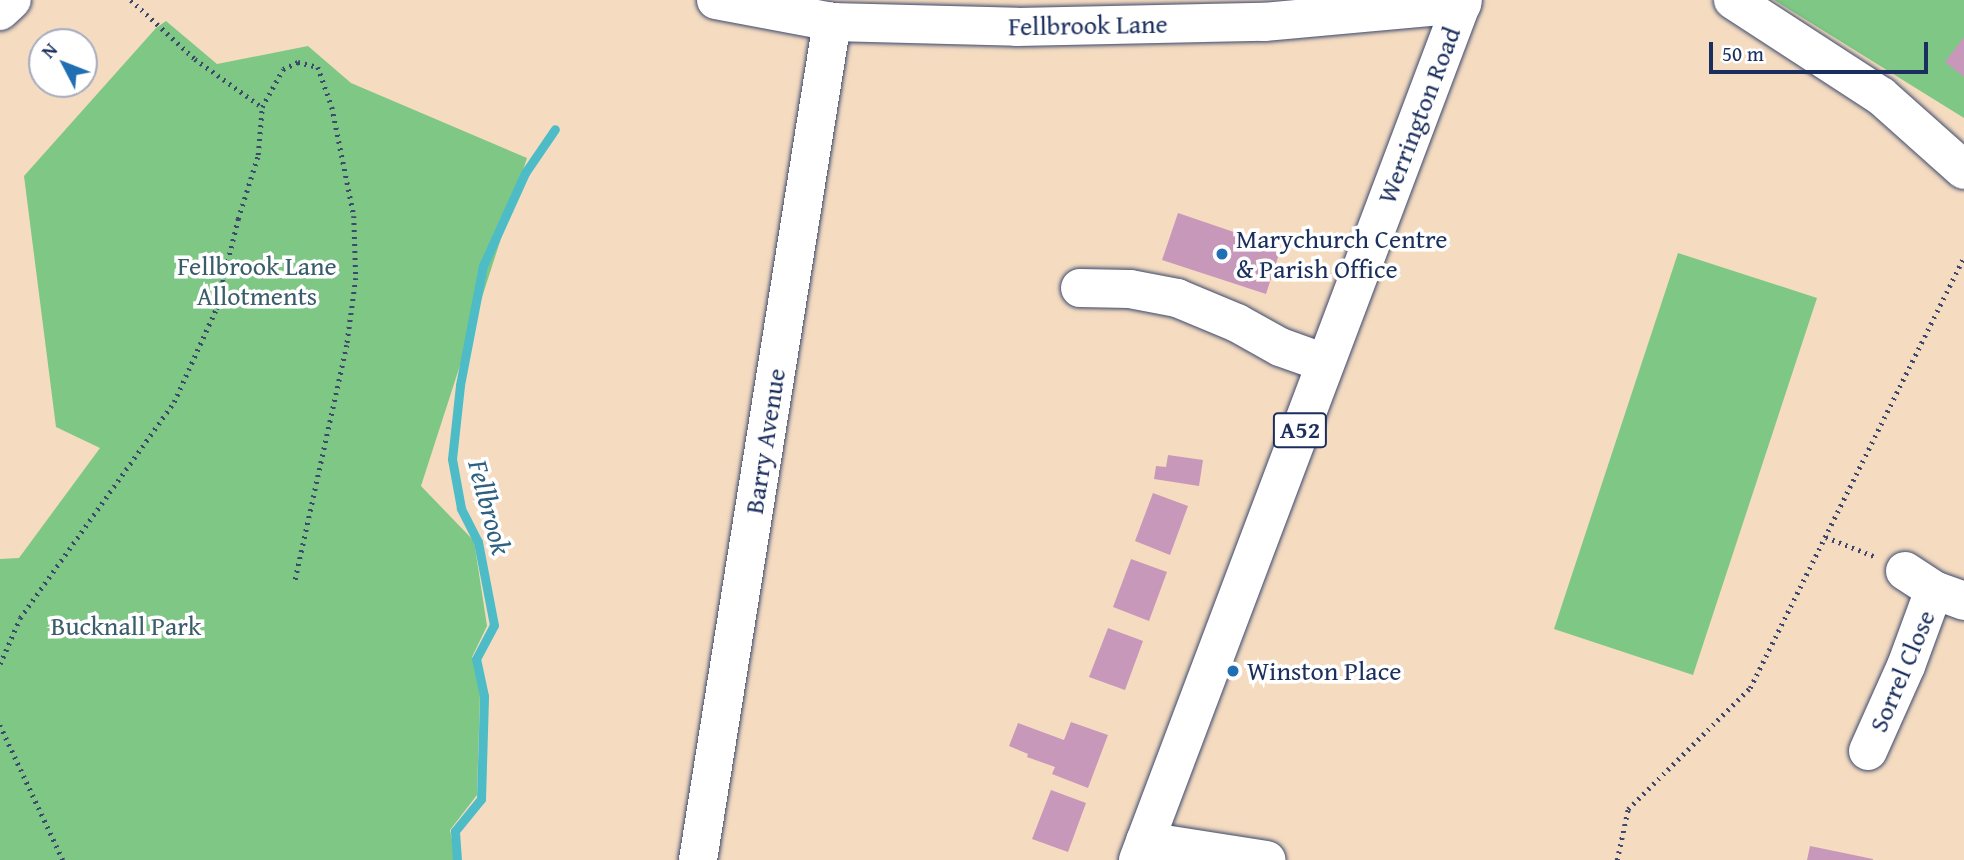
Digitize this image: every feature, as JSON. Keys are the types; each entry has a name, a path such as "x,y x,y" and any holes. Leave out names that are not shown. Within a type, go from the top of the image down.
{"main road":[{"path":"0,11 12,0"},
{"name":"Fellbrook Lane","path":"716,0 832,22 1016,13 1264,11 1463,2"},
{"path":"1733,0 1881,96 1964,170"},
{"name":"Werrington Road","path":"1142,850 1463,2"},
{"name":"Barry Avenue","path":"698,860 832,22"},
{"path":"1080,288 1130,289 1177,298 1237,323 1280,347 1325,363"},
{"name":"Sorrel Close","path":"1868,751 1906,666 1935,588"},
{"path":"1142,850 1267,860"}],"path":[{"path":"131,0 195,59 262,107"},
{"path":"0,664 20,618 174,402 216,309 238,219 258,155 262,107 283,69 298,62 318,67 332,107 354,216 356,278 347,345 295,581"},
{"path":"1617,860 1628,809 1750,688 1964,257"},
{"path":"1826,537 1935,588"},
{"path":"0,725 63,860"}],"green space":[{"path":"1774,0 1964,0 1964,118"},
{"name":"Fellbrook Lane Allotments","path":"166,21 217,64 308,46 351,83 527,158 421,486 474,541 487,626 472,657 480,694 477,795 450,830 456,860 0,860 0,559 19,558 100,448 56,427 24,176 94,98 98,98 98,93 156,28"},
{"path":"1678,253 1817,298 1693,675 1554,629"}],"building":[{"path":"1964,37 1964,77 1945,62"},
{"name":"Marychurch Centre & Parish Office","path":"1178,213 1281,248 1266,294 1162,260"},
{"path":"1168,455 1203,460 1199,486 1154,479 1156,466 1166,467"},
{"path":"1153,493 1188,506 1170,555 1135,541"},
{"path":"1131,559 1167,572 1149,621 1113,607"},
{"path":"1108,628 1143,641 1125,690 1089,677"},
{"path":"1071,722 1108,735 1088,788 1052,774 1055,767 1027,757 1028,754 1009,746 1018,723 1064,740"},
{"path":"1051,790 1086,803 1068,852 1032,839"},
{"path":"1810,846 1873,859 1873,860 1807,860"}],"waterway":[{"name":"Fellbrook","path":"457,860 455,831 481,799 484,696 476,659 494,625 478,542 461,508 452,459 460,385 483,266 525,173 555,129"}],"place":[{"name":"Marychurch Centre & Parish Office","path":"1222,254"},
{"name":"Winston Place","path":"1233,671"}],"park label":[{"name":"Bucknall Park","path":"126,626"}]}
